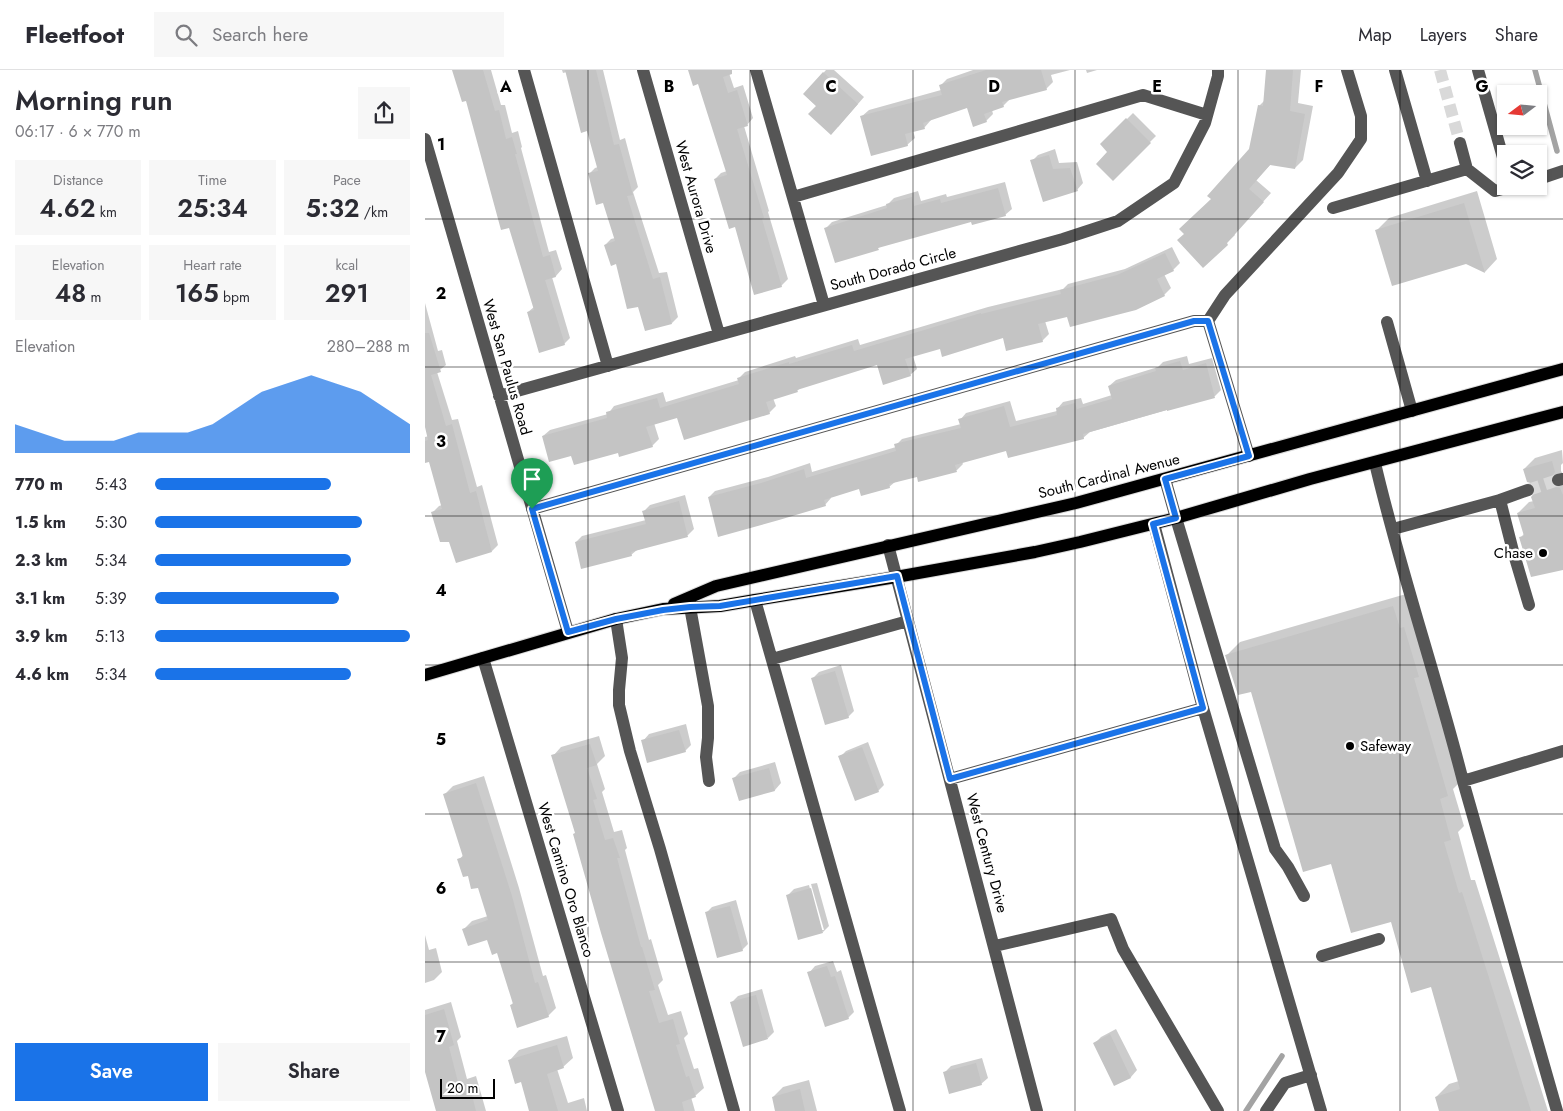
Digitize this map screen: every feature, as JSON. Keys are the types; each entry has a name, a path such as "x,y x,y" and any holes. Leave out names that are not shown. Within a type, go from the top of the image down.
{"main road":[{"name":"South Cardinal Avenue","path":"663,610 716,586 1076,503 1563,369"},
{"name":"South Cardinal Avenue","path":"425,675 616,619 663,610 720,606 1035,552 1176,518 1310,479 1563,412"}],"street":[{"path":"524,70 608,366"},
{"name":"West Aurora Drive","path":"643,70 719,334"},
{"path":"756,70 824,305"},
{"path":"1208,321 1225,295 1339,173 1361,138 1361,116 1347,70"},
{"path":"1395,70 1427,181"},
{"path":"1478,70 1499,145"},
{"name":"South Dorado Circle","path":"499,396 1063,239 1119,221 1174,183 1205,123 1218,73"},
{"path":"793,197 1143,96 1207,115"},
{"name":"West San Paulus Road","path":"425,139 568,632"},
{"path":"1460,143 1467,169 1495,192 1497,191"},
{"path":"1333,208 1467,169"},
{"path":"1547,176 1563,171"},
{"path":"532,509 1194,321 1208,321"},
{"path":"1208,321 1249,456"},
{"path":"1387,322 1412,411"},
{"path":"1375,463 1436,686 1452,736 1463,782 1557,1111"},
{"path":"1165,479 1275,849 1288,867 1304,896"},
{"path":"1393,529 1500,500 1528,490"},
{"path":"1500,500 1529,605"},
{"path":"1153,524 1203,708 1321,1111"},
{"name":"West Century Drive","path":"889,545 1037,1111"},
{"path":"755,600 900,1111"},
{"path":"690,607 708,706 706,757 709,781"},
{"path":"616,619 622,658 619,705 630,751 660,849 734,1111"},
{"path":"772,659 908,621"},
{"name":"West Camino Oro Blanco","path":"483,658 618,1111"},
{"path":"950,779 1203,708"},
{"path":"1463,782 1563,751"},
{"path":"995,946 1111,919 1123,949 1218,1111"},
{"path":"1322,956 1379,940"},
{"path":"1267,1111 1285,1083 1311,1075"}],"building":[{"path":"452,70 483,70 495,111 499,110 506,139 512,137 543,257 550,255 556,277 545,280 565,345 539,353 527,312 534,310 509,228 501,230 466,101 462,102"},
{"path":"565,70 596,70 614,145 619,144 633,195 627,196 653,279 660,277 672,324 645,331 638,307 627,309 616,264 611,266 604,245 615,241 603,203 596,205 588,173 598,171 587,131 581,133"},
{"path":"688,70 732,70 732,74 723,77 728,93 737,90 748,126 737,129 764,218 762,219 782,287 754,295 735,227 729,229 714,179 727,175 698,84 693,86"},
{"path":"986,70 1041,70 1047,90 1002,102 1004,107 984,114 987,122 973,127 967,108 923,123 925,129 905,134 908,146 871,156 860,116 942,95 939,85"},
{"path":"1266,70 1293,70 1290,111 1305,114 1295,169 1270,165 1249,189 1264,202 1227,243 1228,245 1203,268 1177,240 1184,234 1179,229 1211,199 1207,196 1249,149 1258,105 1263,106"},
{"path":"823,72 858,104 831,135 808,114 816,106 803,94"},
{"path":"1126,118 1151,143 1113,181 1096,164 1107,152 1100,144"},
{"path":"1049,155 1053,169 1070,168 1078,191 1043,202 1030,160"},
{"path":"998,188 1006,216 972,225 971,222 878,248 879,250 835,263 824,228 887,208 886,204 912,197 914,206 940,199 941,203"},
{"path":"1464,203 1485,273 1466,264 1392,286 1375,230"},
{"path":"1165,253 1174,271 1157,279 1165,296 1136,310 1070,327 1067,317 1038,324 1043,342 1006,351 1003,338 942,357 940,349 905,359 911,376 883,385 877,365 797,390 798,392 766,402 770,414 684,440 677,418 646,427 653,447 619,457 618,453 574,465 571,456 549,462 542,436 607,418 606,412 657,398 660,408 739,384 737,378 789,362 789,364 852,345 854,351 981,313 1061,294 1060,290 1117,275"},
{"path":"425,333 429,333 441,372 431,375 446,426 452,424 470,493 476,491 492,552 456,563 449,542 440,542 431,512 442,509 429,462 425,463 425,441 428,440 425,427"},
{"path":"1180,361 1183,370 1206,363 1215,398 1083,434 1084,439 1008,458 1006,451 955,465 957,472 918,482 917,477 889,484 890,488 861,496 859,489 824,500 826,506 718,537 708,497 804,469 806,478 896,451 894,444 961,428 958,419 1004,406 1010,427 1057,415 1056,408 1075,403 1077,409 1112,399 1108,386 1156,371 1155,368"},
{"name":"Chase","path":"1552,461 1555,472 1550,482 1555,487 1560,488 1563,495 1563,570 1531,577 1519,537 1524,536 1517,513 1535,508 1531,497 1536,491 1534,484 1527,482 1523,469"},
{"path":"679,501 688,537 631,552 632,556 581,569 575,542 646,524 642,511"},
{"name":"Safeway","path":"1393,606 1400,628 1404,627 1419,677 1414,678 1448,796 1440,799 1451,840 1444,842 1459,893 1462,892 1531,1111 1439,1111 1435,1097 1460,1089 1431,987 1411,993 1391,922 1351,933 1331,864 1303,872 1251,692 1238,695 1225,655"},
{"path":"835,671 849,718 825,725 811,678"},
{"path":"679,730 686,752 647,763 641,740"},
{"path":"590,744 597,765 587,768 597,799 593,800 605,840 613,838 620,858 617,858 641,947 655,990 649,991 659,1023 673,1019 680,1044 676,1045 686,1077 689,1076 696,1097 682,1102 684,1111 655,1111 601,933 573,834 575,833 551,755"},
{"path":"862,747 879,792 855,801 838,756"},
{"path":"769,768 775,791 739,801 732,778"},
{"path":"476,783 512,896 535,983 538,982 549,1017 517,1028 510,1005 513,1004 497,953 492,955 487,940 468,946 462,929 488,920 478,888 471,889 468,876 463,877 457,859 463,857 443,794"},
{"path":"811,888 823,933 798,940 786,895"},
{"path":"730,906 743,951 717,958 705,912"},
{"path":"827,966 831,977 835,976 849,1019 825,1027 807,972"},
{"path":"756,995 768,1039 743,1047 730,1002"},
{"path":"444,1009 454,1045 449,1047 459,1086 469,1083 476,1111 436,1111 425,1072 425,1015"},
{"path":"1110,1034 1131,1078 1114,1086 1093,1043"},
{"path":"557,1045 564,1068 547,1074 558,1111 529,1111 521,1082 515,1084 508,1060"},
{"path":"976,1063 982,1085 949,1094 943,1072"},
{"path":"800,1089 805,1111 775,1111 772,1097"}],"waterway":[{"path":"1535,70 1557,151"},
{"path":"1246,1111 1282,1056"}],"tunnel":[{"path":"1440,70 1460,143"},
{"path":"1528,490 1558,480"}],"place":[{"name":"Chase","path":"1543,553"},
{"name":"Safeway","path":"1350,746"}],"route":[{"path":"1194,321 1208,321 1249,456 1165,479 1176,518 1153,524 1203,708 950,779 897,576 720,606 663,610 616,619 568,632 532,509 1194,321"}]}
